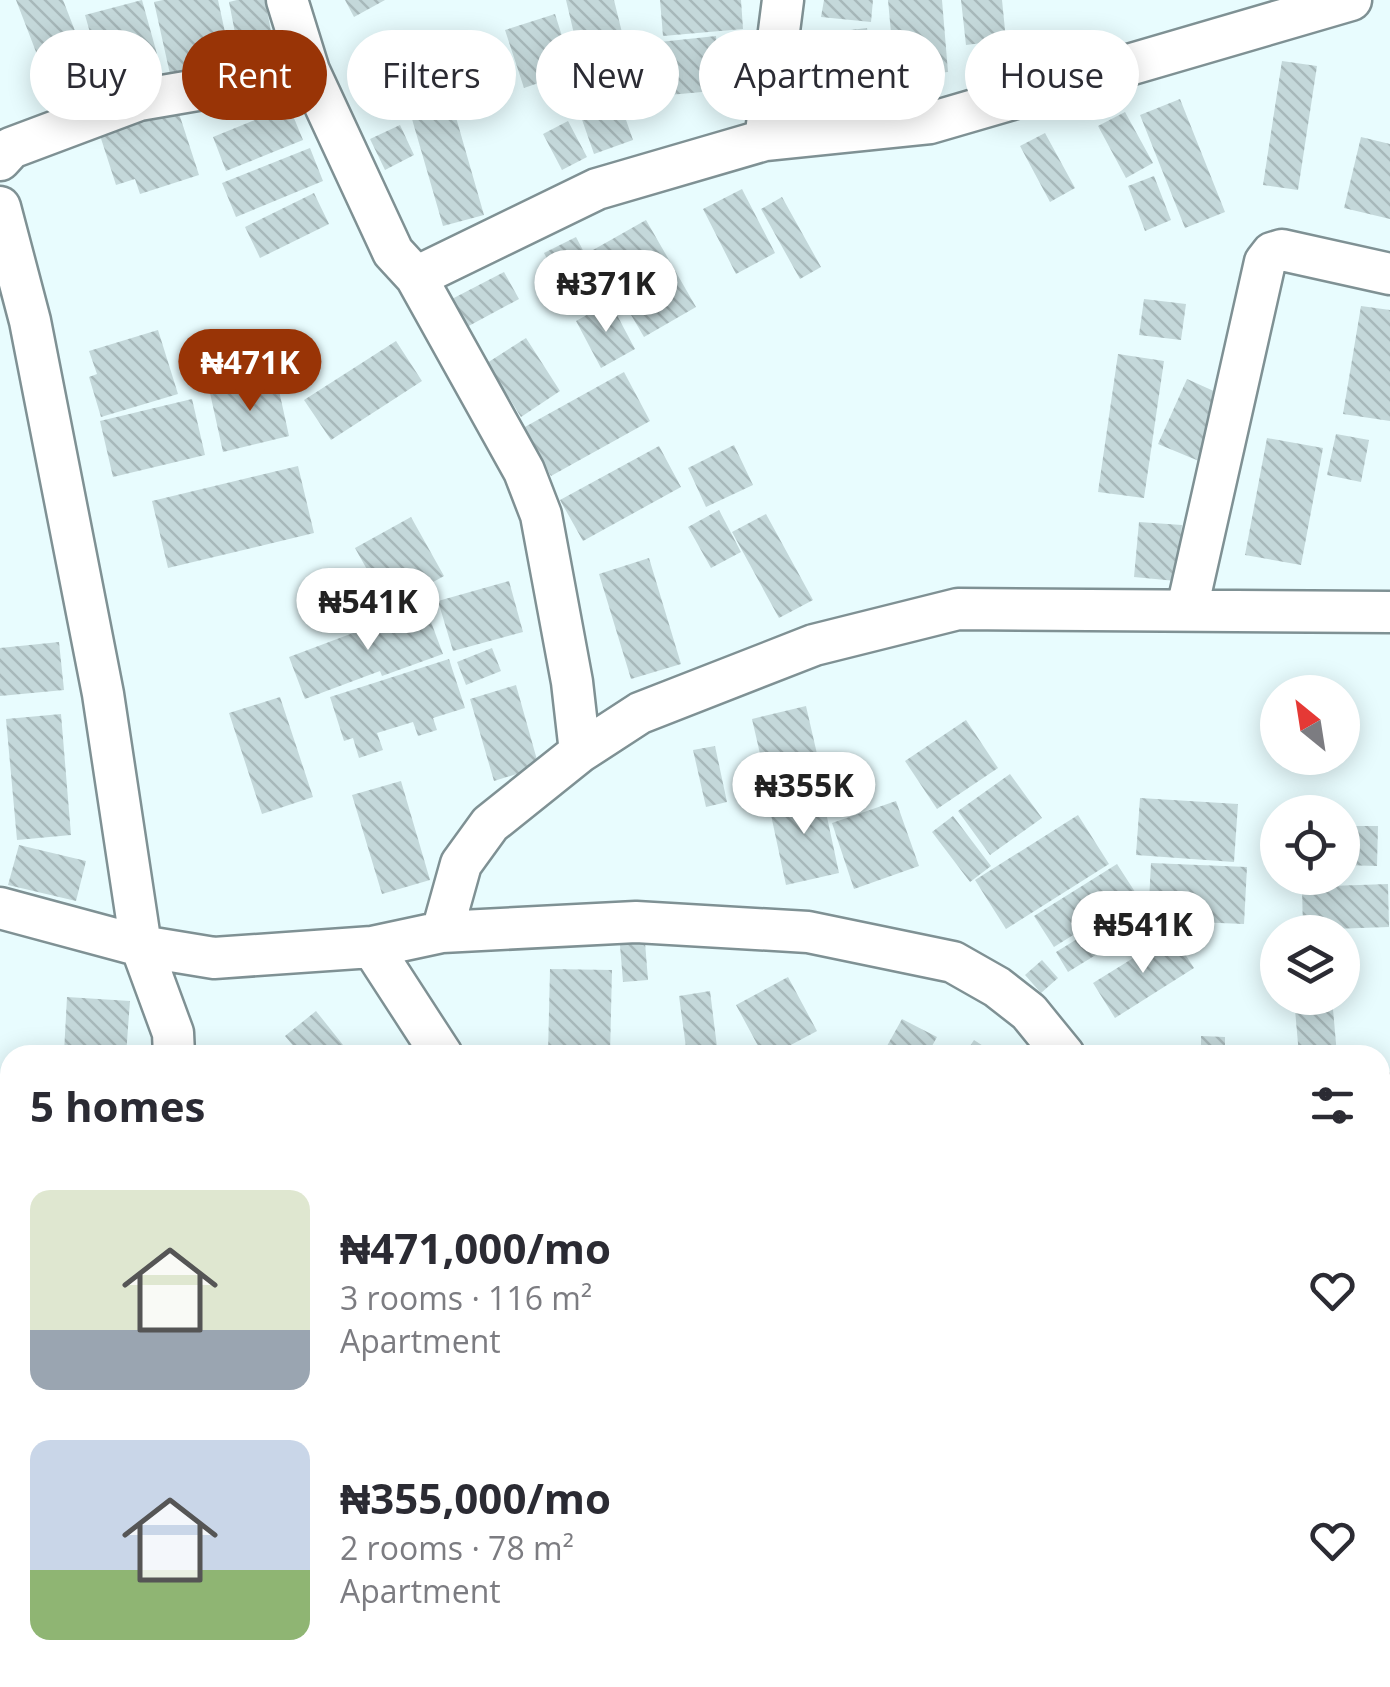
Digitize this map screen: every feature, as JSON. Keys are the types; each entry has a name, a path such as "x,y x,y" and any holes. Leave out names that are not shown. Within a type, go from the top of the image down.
{"street":[{"path":"287,0 296,30"},
{"path":"765,140 784,0"},
{"path":"416,277 597,189 765,140 930,123 1351,0"},
{"path":"0,160 11,148 139,100 182,93"},
{"path":"327,110 393,252 416,277 524,471 541,515 572,682 580,752"},
{"path":"0,208 30,321 100,675 142,946 173,1033 174,1045"},
{"path":"1187,609 1264,262 1282,250 1390,274"},
{"path":"442,932 461,864 490,824 580,752 640,713 814,645 958,609 1390,612"},
{"path":"0,908 142,946 214,958 372,946 442,932 636,922 808,932 953,962 998,987 1030,1012 1056,1045"},
{"path":"372,946 436,1045"}],"building":[{"path":"16,0 63,0 75,30 30,30 30,36"},
{"path":"142,0 150,30 89,30 85,15"},
{"path":"218,0 224,30 182,30 182,71 170,74 154,2"},
{"path":"265,0 271,30 234,30 229,2"},
{"path":"345,0 385,0 354,17"},
{"path":"566,0 614,0 621,30 573,30"},
{"path":"660,0 741,0 743,29 679,35 679,30 662,30"},
{"path":"824,0 873,0 871,22 821,17"},
{"path":"888,0 942,0 944,30 891,30"},
{"path":"961,0 1002,0 1005,30 965,30 965,36"},
{"path":"555,14 560,30 536,30 536,84 524,88 516,64 516,30 505,30"},
{"path":"699,38 699,92 679,94 679,40"},
{"path":"1282,61 1317,66 1298,190 1263,185"},
{"path":"174,98 199,175 140,194 135,179 116,185 96,123 162,120 162,102"},
{"path":"1180,99 1225,212 1185,228 1140,115"},
{"path":"255,120 295,120 303,140 226,171 213,137"},
{"path":"412,120 457,120 484,215 443,226"},
{"path":"582,120 626,120 633,140 594,154"},
{"path":"1110,120 1129,120 1153,163 1126,178 1098,126"},
{"path":"568,121 587,157 562,170 543,134"},
{"path":"400,125 414,155 385,170 370,139"},
{"path":"1045,133 1075,188 1050,202 1020,146"},
{"path":"1361,137 1390,144 1390,219 1344,208"},
{"path":"310,148 323,181 236,217 222,183"},
{"path":"1154,176 1171,220 1145,231 1128,186"},
{"path":"742,189 775,253 736,274 703,209"},
{"path":"314,193 329,224 260,258 245,227"},
{"path":"782,197 821,267 800,279 761,209"},
{"path":"646,220 696,307 644,337 593,250"},
{"path":"576,237 605,292 573,309 544,253"},
{"path":"504,272 519,299 465,328 450,300"},
{"path":"1144,299 1186,304 1181,340 1139,335"},
{"path":"610,302 635,349 601,368 576,321"},
{"path":"1361,306 1390,310 1390,421 1343,414"},
{"path":"158,330 178,394 101,417 89,377 97,374 89,351"},
{"path":"526,338 560,391 521,417 487,363"},
{"path":"396,341 422,381 331,440 304,400"},
{"path":"1118,354 1164,361 1144,498 1098,492"},
{"path":"624,372 650,421 551,476 523,428"},
{"path":"276,377 289,436 223,452 210,393"},
{"path":"1187,379 1227,397 1199,461 1158,444"},
{"path":"192,399 205,455 113,477 100,421"},
{"path":"1336,434 1369,440 1361,482 1327,475"},
{"path":"1267,438 1323,448 1301,565 1245,555"},
{"path":"734,445 753,485 706,507 688,468"},
{"path":"659,446 681,487 583,541 560,500"},
{"path":"298,466 314,533 168,568 152,501"},
{"path":"719,510 741,552 711,568 688,527"},
{"path":"766,514 813,600 779,618 732,532"},
{"path":"411,517 444,576 388,607 355,548"},
{"path":"1139,522 1182,525 1176,581 1134,577"},
{"path":"649,558 681,664 631,679 599,574"},
{"path":"509,581 523,632 453,651 438,601"},
{"path":"425,606 443,654 382,676 380,671 305,699 289,657"},
{"path":"59,642 64,690 0,696 0,648"},
{"path":"492,648 501,671 466,685 457,662"},
{"path":"449,659 465,708 433,718 437,730 418,736 413,722 377,733 383,750 359,758 353,738 344,741 330,697"},
{"path":"516,685 539,767 494,781 470,699"},
{"path":"280,697 313,797 262,814 229,713"},
{"path":"806,706 823,780 769,793 752,719"},
{"path":"61,714 71,835 17,840 6,719"},
{"path":"966,720 998,768 937,809 905,761"},
{"path":"715,746 727,802 706,807 693,750"},
{"path":"1010,774 1042,818 990,855 958,811"},
{"path":"401,781 430,880 382,894 352,795"},
{"path":"821,789 839,873 786,885 768,801"},
{"path":"1140,798 1238,804 1234,862 1136,855"},
{"path":"896,801 919,866 854,889 832,823"},
{"path":"1078,815 1109,864 1006,929 975,880"},
{"path":"953,816 991,866 970,882 932,832"},
{"path":"1360,826 1378,826 1377,866 1360,866"},
{"path":"19,845 86,861 76,901 8,885"},
{"path":"1151,863 1247,867 1244,924 1148,920"},
{"path":"1117,864 1137,895 1054,947 1034,916"},
{"path":"1388,884 1389,927 1360,928 1360,915 1303,915 1302,895 1360,895 1360,885"},
{"path":"1118,914 1130,934 1068,972 1056,952"},
{"path":"1172,934 1194,968 1115,1018 1093,983"},
{"path":"645,942 648,980 623,982 620,945"},
{"path":"1042,960 1058,978 1041,993 1025,975"},
{"path":"550,969 612,970 610,1045 548,1045"},
{"path":"788,977 817,1031 791,1045 758,1045 736,1005"},
{"path":"710,991 717,1045 686,1045 679,996"},
{"path":"67,997 130,1001 127,1045 64,1045"},
{"path":"316,1011 343,1045 293,1045 285,1036"},
{"path":"1295,1015 1333,1015 1336,1045 1298,1045"},
{"path":"902,1019 937,1037 933,1045 888,1045"},
{"path":"1201,1036 1225,1037 1225,1045 1201,1045"}]}
